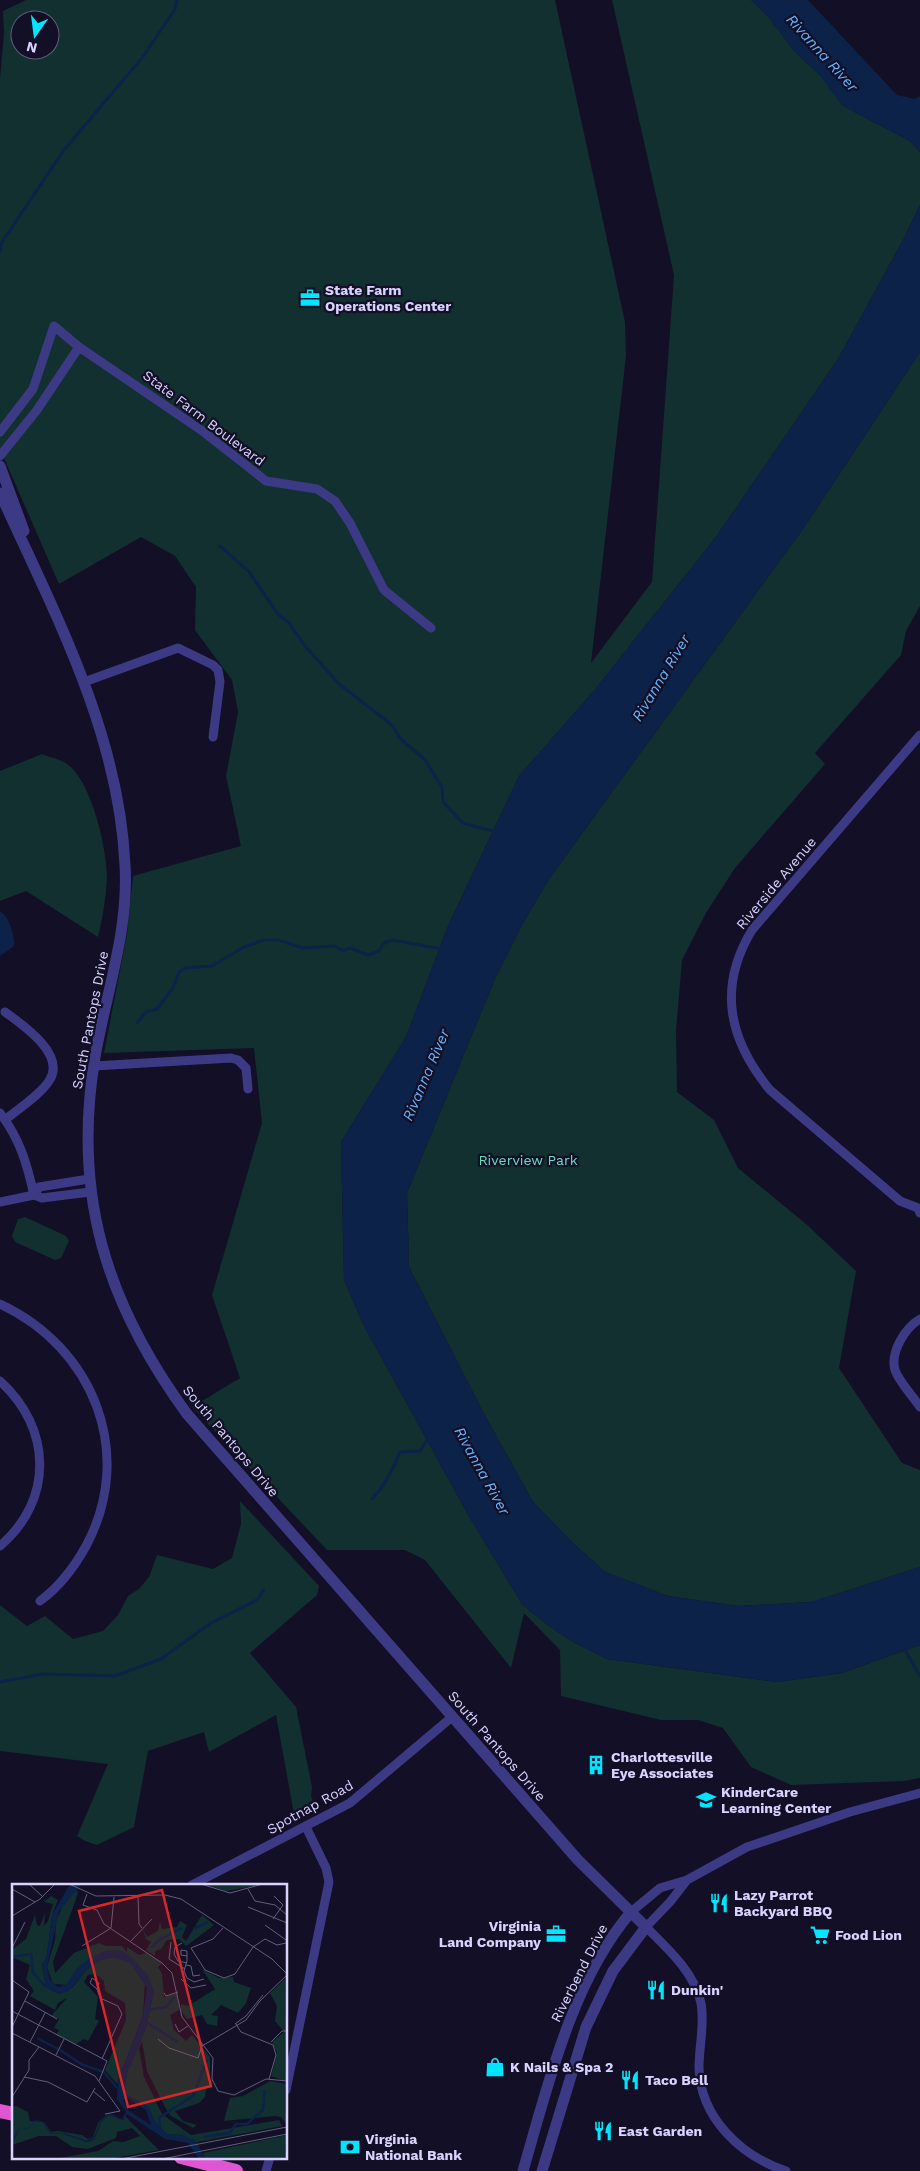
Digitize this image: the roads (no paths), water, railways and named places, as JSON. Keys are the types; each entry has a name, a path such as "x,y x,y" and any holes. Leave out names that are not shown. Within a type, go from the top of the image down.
{"highway":[{"path":"185,2158 231,2170"}],"street":[{"name":"State Farm Boulevard","path":"0,432 33,389 54,326 79,347 115,369 201,430 266,481 281,485 299,485 317,489 335,501 350,523 384,590 431,628"},
{"path":"0,456 37,410 79,347"},
{"name":"South Pantops Drive","path":"0,466 17,509 33,561"},
{"name":"South Pantops Drive","path":"0,493 33,561 84,682 109,764 122,830 125,866 123,921 94,1066 88,1138 90,1192 102,1246 122,1306 149,1358 167,1387 199,1428 578,1860 674,1954 685,1970 700,2001 703,2013 699,2070 706,2098 714,2118 724,2132 751,2156 786,2171"},
{"path":"84,682 178,648 186,650 213,665 220,677 213,737"},
{"name":"Riverside Avenue","path":"919,1210 900,1201 770,1090 755,1072 741,1048 735,1032 731,996 737,960 752,930 920,735"},
{"path":"5,1012 29,1030 49,1052 53,1070 48,1083 3,1117 23,1149 34,1195"},
{"path":"94,1066 232,1058 238,1060 246,1068 248,1089"},
{"path":"34,1195 39,1187 89,1179"},
{"path":"0,1202 34,1195 42,1198 90,1192"},
{"path":"0,1304 41,1329 76,1366 91,1392 99,1413 107,1452 106,1496 93,1533 71,1570 40,1601"},
{"path":"920,1319 904,1333 895,1357 895,1370 920,1407"},
{"path":"0,1381 19,1401 31,1422 40,1455 39,1484 29,1512 14,1533 0,1546"},
{"name":"Spotnap Road","path":"194,1884 306,1827 363,1794 452,1717"},
{"name":"Riverbend Drive","path":"524,2171 556,2058 570,2019 598,1963 621,1924 632,1912 660,1888 687,1880 746,1847 876,1804 920,1793"},
{"path":"288,2080 329,1882 326,1868 306,1827"},
{"name":"Riverbend Drive","path":"542,2171 579,2046 613,1970 646,1927 670,1902 687,1880"},
{"path":"266,2171 270,2158"}],"water":[{"name":"Rivanna River","path":"751,0 808,0 897,95 915,99 920,96 920,152 910,141 843,106 821,76 794,51 767,15"},
{"name":"Rivanna River","path":"920,205 920,352 805,526 549,879 523,923 494,981 407,1193 409,1267 484,1414 533,1502 605,1572 668,1596 738,1606 812,1602 920,1567 920,1645 842,1673 777,1682 607,1659 575,1643 550,1627 522,1604 470,1518 364,1326 344,1280 341,1142 406,1037 448,926 519,776 593,692 716,537 838,359"},
{"path":"0,911 9,922 14,946 0,956"}],"waterway":[{"path":"0,252 2,242 64,150 142,58 175,9 177,0"},
{"path":"220,546 249,572 278,614 289,623 305,646 339,684 392,725 400,738 425,760 442,787 443,802 463,823 496,832"},
{"path":"137,1023 146,1012 157,1009 173,988 179,972 185,968 212,966 244,947 264,940 278,940 303,948 335,946 343,951 350,948 368,955 379,951 384,943 393,940 442,949"},
{"path":"372,1499 388,1477 400,1452 420,1451 427,1440"},
{"path":"0,1682 43,1674 115,1676 161,1659 211,1623 257,1600 264,1590"},
{"path":"905,1650 920,1676"}],"place":[{"name":"State Farm Operations Center","path":"310,298"},
{"name":"Charlottesville Eye Associates","path":"596,1765"},
{"name":"KinderCare Learning Center","path":"706,1800"},
{"name":"Lazy Parrot Backyard BBQ","path":"719,1903"},
{"name":"Virginia Land Company","path":"556,1934"},
{"name":"Food Lion","path":"820,1935"},
{"name":"Dunkin'","path":"656,1990"},
{"name":"K Nails & Spa 2","path":"495,2067"},
{"name":"Taco Bell","path":"630,2080"},
{"name":"East Garden","path":"603,2131"},
{"name":"Virginia National Bank","path":"350,2147"}],"park label":[{"name":"Riverview Park","path":"528,1160"}]}
